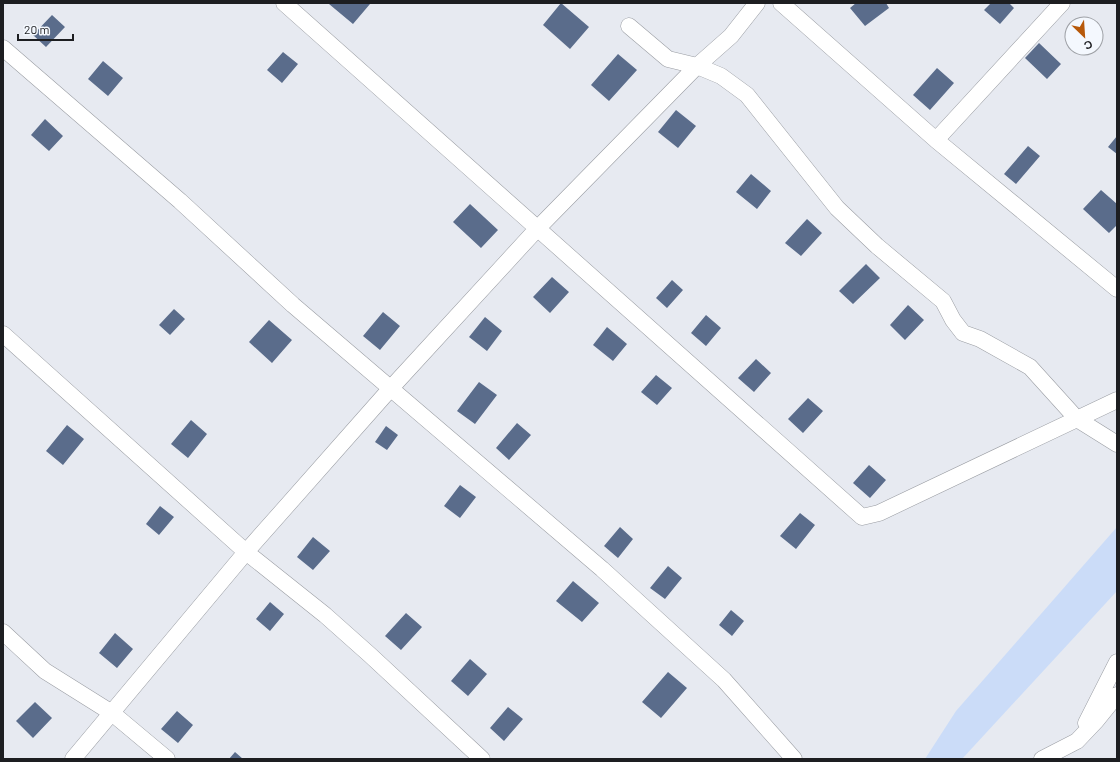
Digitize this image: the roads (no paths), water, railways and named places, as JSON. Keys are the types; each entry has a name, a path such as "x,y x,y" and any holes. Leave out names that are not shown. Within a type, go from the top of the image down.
{"street":[{"path":"284,3 862,517 879,513 1117,400"},
{"path":"73,759 246,552 391,388 537,229 696,66 731,36 757,3"},
{"path":"936,140 1062,3"},
{"path":"788,5 936,140 1117,289"},
{"path":"629,26 668,59 696,66 721,76 747,95 838,208 877,246 943,301 953,320 964,333 980,339 1030,367 1077,418 1117,444"},
{"path":"3,48 180,201 293,305 602,569 724,680 794,759"},
{"path":"3,334 246,552 325,615 482,759"},
{"path":"3,632 45,671 112,713 167,759"},
{"path":"1077,741 1117,662"},
{"path":"1042,759 1077,741 1096,721 1117,695"}]}
